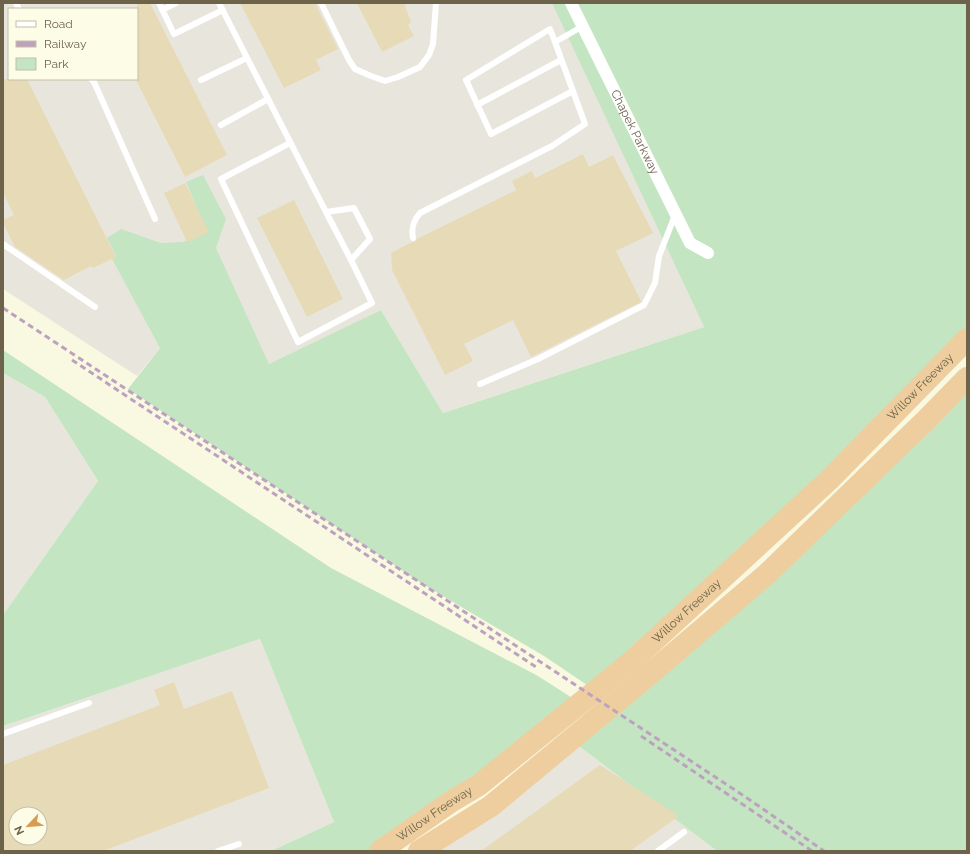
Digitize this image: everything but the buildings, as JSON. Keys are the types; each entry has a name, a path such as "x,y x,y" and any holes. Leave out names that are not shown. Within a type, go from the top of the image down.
{"highway":[{"name":"Willow Freeway","path":"380,851 479,784 631,662 829,480 967,339"},
{"name":"Willow Freeway","path":"419,851 491,806 638,684 762,578 925,421 967,378"}],"street":[{"name":"Chapek Parkway","path":"571,3 690,243 708,253"}],"lane":[{"path":"159,3 174,34 223,10"},
{"path":"162,10 176,3"},
{"path":"219,3 372,303 298,342 221,179 290,143"},
{"path":"321,3 349,60 355,69 385,81 420,67 429,55 433,44 436,3"},
{"path":"555,42 583,26"},
{"path":"413,238 412,230 414,220 420,214 552,146 585,124 573,91 561,60 550,29 466,80 491,134 573,91"},
{"path":"201,80 247,58"},
{"path":"478,105 561,60"},
{"path":"92,80 155,219"},
{"path":"221,125 268,99"},
{"path":"326,212 354,208 370,238 351,260"},
{"path":"480,384 538,359 644,305 655,283 659,256 676,214"},
{"path":"3,244 95,307"},
{"path":"3,734 88,703"},
{"path":"658,851 684,832"},
{"path":"218,851 239,844"}],"shaded area":[{"path":"3,3 553,3 704,327 443,413 381,310 269,365 215,248 160,348 137,376 3,289"},
{"path":"3,373 45,397 98,481 3,615"},
{"path":"260,639 334,822 271,851 3,851 3,726"},
{"path":"571,740 717,851 419,851"}],"green space":[{"path":"552,3 967,3 967,339 593,689 544,656 421,583 128,389 160,348 112,259 116,256 107,238 121,229 161,243 183,242 203,233 199,213 186,182 203,175 226,219 216,248 269,364 381,310 443,413 704,327"},
{"path":"3,350 331,568 538,676 580,703 380,851 271,851 334,822 260,639 3,726 3,615 98,481 45,397 3,373"},
{"path":"967,378 967,851 717,851 571,740"}],"railway":[{"path":"3,308 747,798 824,851"},
{"path":"72,360 539,669"},
{"path":"641,736 812,851"}]}
